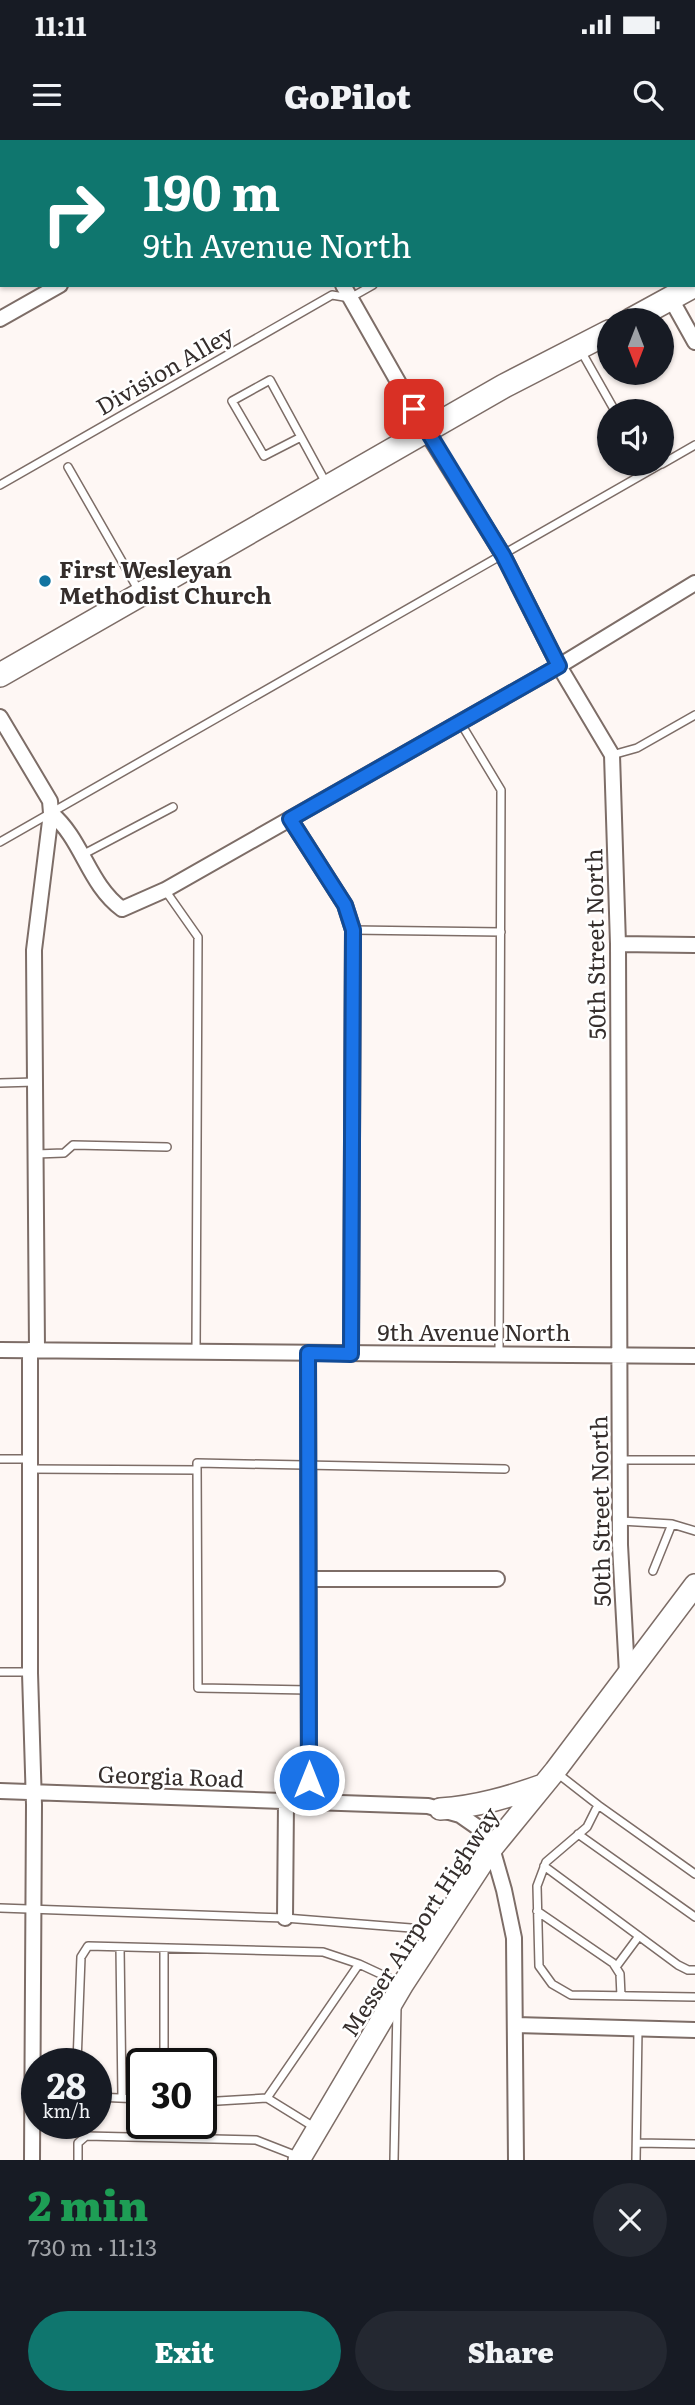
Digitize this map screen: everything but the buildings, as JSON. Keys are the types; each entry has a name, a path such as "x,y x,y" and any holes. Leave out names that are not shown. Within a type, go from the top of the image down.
{"main road":[{"path":"654,308 692,287"},
{"path":"0,675 504,386 597,338"},
{"name":"Messer Airport Highway","path":"300,2159 400,1990 492,1848 550,1777 627,1673 692,1596"},
{"path":"440,1809 508,1798 550,1777"}],"street":[{"path":"0,319 56,287"},
{"name":"50th Street North","path":"346,291 426,431 503,555 559,666 612,755 618,944 618,1354 627,1673"},
{"path":"671,299 695,342"},
{"path":"51,813 66,826 107,898 122,909 165,890 559,666 695,583"},
{"path":"0,717 50,801 51,813 34,950 35,1154 30,1464 30,1672 34,1792 32,2160"},
{"path":"290,819 345,905 353,930 351,1354"},
{"path":"618,944 695,945"},
{"name":"9th Avenue North","path":"0,1350 695,1356"},
{"path":"308,1353 309,1802"},
{"path":"309,1579 497,1579"},
{"name":"Georgia Road","path":"0,1791 428,1806 460,1815 483,1831 492,1848"},
{"path":"285,1917 286,1802"},
{"path":"492,1848 514,1938 516,2160"},
{"path":"516,2025 695,2030"}],"lane":[{"path":"346,291 364,287"},
{"name":"Division Alley","path":"0,485 332,295 346,291"},
{"path":"579,348 608,399"},
{"path":"301,437 264,456 232,401 270,380 301,437 328,487"},
{"path":"674,457 695,445"},
{"path":"68,467 141,594"},
{"path":"0,842 503,555 631,476"},
{"path":"612,755 637,748 695,715"},
{"path":"460,722 501,790 499,1354"},
{"path":"82,855 173,807"},
{"path":"165,890 198,937 196,1352"},
{"path":"353,930 501,932"},
{"path":"0,1083 35,1082"},
{"path":"35,1154 64,1153 74,1145 167,1147"},
{"path":"0,1459 30,1464 197,1471"},
{"path":"621,1460 695,1460"},
{"path":"309,1690 198,1688 197,1463 505,1469"},
{"path":"621,1521 672,1524 695,1531"},
{"path":"653,1570 672,1524"},
{"path":"0,1672 30,1672"},
{"path":"550,1777 598,1805 695,1874"},
{"path":"598,1805 587,1827 544,1866 537,1886 539,1966 552,1984 571,1995 695,1997"},
{"path":"578,1834 695,1917"},
{"path":"544,1866 678,1965 695,1970"},
{"path":"0,1908 285,1917 440,1930"},
{"path":"537,1911 613,1963 620,1974 621,1996"},
{"path":"615,1967 639,1936"},
{"path":"78,2048 81,1957 88,1946 323,1952 359,1964 400,1990 394,2160"},
{"path":"120,1947 122,2098"},
{"path":"164,1948 164,2048"},
{"path":"267,2098 359,1964"},
{"path":"636,2160 638,2029"},
{"path":"112,2098 126,2098"},
{"path":"217,2101 267,2098 318,2129"},
{"path":"78,2160 78,2143 86,2136 256,2140 300,2159"},
{"path":"637,2143 695,2144"}],"place":[{"name":"First Wesleyan Methodist Church","path":"45,581"}],"route":[{"path":"309,1780 308,1353 351,1354 353,930 345,905 290,819 559,666 503,555 414,409"}]}
